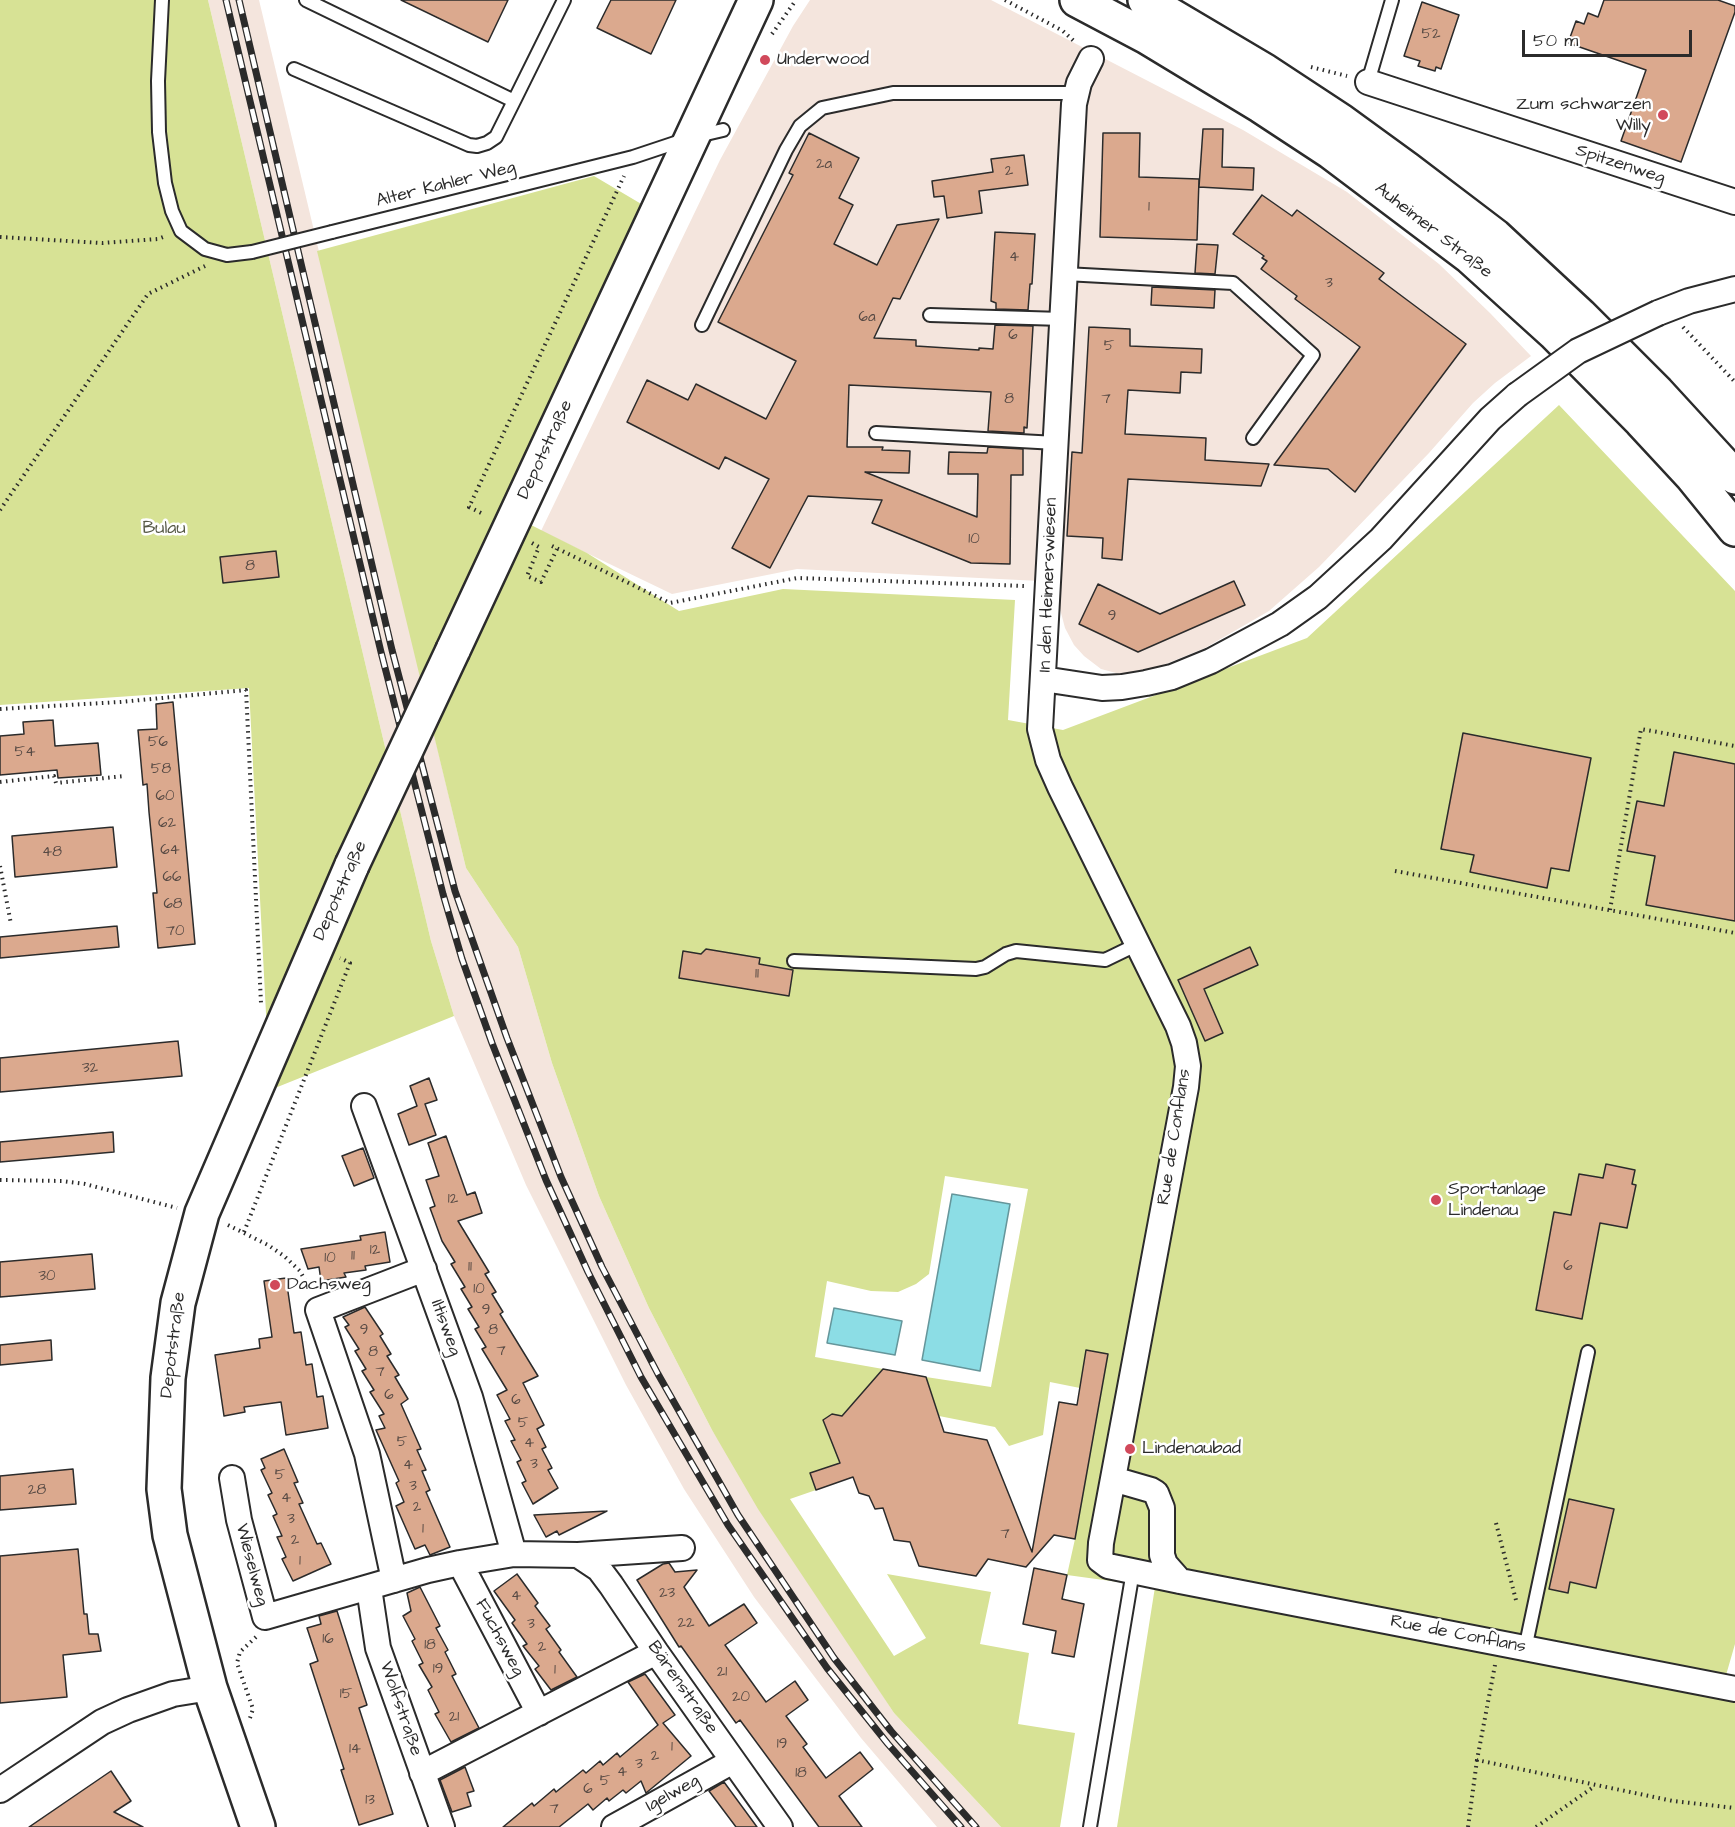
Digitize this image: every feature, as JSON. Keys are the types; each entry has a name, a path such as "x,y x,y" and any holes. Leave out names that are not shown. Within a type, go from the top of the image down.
{"main road":[{"name":"Depotstraße","path":"258,1827 210,1688 180,1581 170,1535 164,1489 168,1377 173,1328 185,1272 202,1213 352,865 453,650 708,133 756,0"},
{"name":"Auheimer Straße","path":"1077,0 1147,37 1261,106 1331,152 1469,256 1554,333 1641,421 1692,476 1735,529"},
{"name":"Auheimer Straße","path":"1145,0 1265,71 1341,121 1495,236 1658,392 1735,477"}],"street":[{"name":"In den Heimerswiesen","path":"1091,59 1076,93 1074,104 1043,679 1102,688 1122,687 1172,677 1211,662 1280,624 1318,597 1381,539 1490,419 1517,395 1578,351 1662,311"},
{"name":"Spitzenweg","path":"1368,82 1735,202"},
{"path":"1662,311 1735,289"},
{"name":"Rue de Conflans","path":"1043,679 1040,729 1048,760 1178,1026 1188,1065 1186,1087 1101,1543 1100,1560 1108,1566 1180,1581 1499,1644 1525,1644 1735,1689"},
{"name":"Iltisweg","path":"364,1106 470,1397 513,1554"},
{"path":"394,1581 367,1455 318,1310 424,1269"},
{"name":"Wieselweg","path":"232,1478 239,1520 265,1617 369,1588"},
{"path":"1113,1479 1156,1493 1162,1508 1162,1555 1165,1564 1180,1581"},
{"path":"369,1588 460,1563 513,1554 578,1555 682,1548"},
{"name":"Bärenstraße","path":"578,1555 599,1569 780,1827"},
{"name":"Fuchsweg","path":"460,1563 539,1713"},
{"name":"Wolfstraße","path":"369,1588 378,1648 442,1827"},
{"path":"422,1773 656,1652"},
{"path":"0,1790 83,1734 119,1714 173,1694 210,1688"},
{"name":"Igelweg","path":"614,1827 733,1761"}],"lane":[{"path":"162,0 158,81 159,132 165,183 172,211 181,231"},
{"path":"306,0 514,101"},
{"path":"294,69 469,145 477,146 487,143 496,136 564,0"},
{"path":"1368,82 1392,0"},
{"path":"702,325 786,150 800,126 822,108 893,93 1076,93"},
{"name":"Alter Kahler Weg","path":"181,231 205,249 227,255 252,252 633,157 708,133"},
{"path":"1065,274 1233,284 1313,355 1253,438"},
{"path":"930,315 1062,319"},
{"path":"876,433 1056,442"},
{"path":"794,961 976,969 985,967 1006,954 1016,951 1105,960 1138,944"},
{"path":"1525,1644 1588,1352"},
{"path":"1090,1827 1133,1570"}],"path":[{"path":"769,39 796,0"},
{"path":"1005,0 1063,31 1091,59"},
{"path":"481,513 469,507 633,157"},
{"path":"0,237 102,243 158,239 181,231"},
{"path":"0,510 148,294 227,255"},
{"path":"1662,311 1735,382"},
{"path":"523,539 539,547 527,576 541,582 557,549"},
{"path":"552,546 670,603 797,578 1048,586"},
{"path":"0,709 120,702 246,690 261,1010"},
{"path":"1610,910 1641,729 1735,746"},
{"path":"0,782 54,776 56,783 125,776"},
{"path":"0,866 2,890 11,924"},
{"path":"1395,871 1735,933"},
{"path":"244,1232 350,963 334,955"},
{"path":"0,1180 62,1181 85,1184 178,1208"},
{"path":"228,1225 268,1245 300,1271 318,1310"},
{"path":"1496,1523 1525,1644"},
{"path":"245,1720 250,1718 253,1709 237,1663 240,1652 260,1633 265,1617"},
{"path":"1468,1827 1477,1760 1499,1644"},
{"path":"1477,1760 1673,1801 1735,1808"},
{"path":"1536,1827 1596,1785"}],"shaded area":[{"path":"208,0 259,0 466,868 518,947 552,1063 599,1196 649,1308 712,1430 894,1713 1001,1827 937,1827 861,1738 754,1597 684,1489 626,1385 526,1185 454,1016 431,941"},
{"path":"810,0 991,0 1243,130 1347,192 1439,264 1531,356 1473,403 1429,453 1319,567 1269,611 1205,648 1156,668 1134,673 1120,674 1101,669 1074,645 1065,628 1060,609 1060,582 797,569 672,594 541,531 720,160 793,26"}],"green space":[{"name":"Bulau","path":"0,0 208,0 431,941 454,1016 270,1090 249,688 0,705"},
{"name":"Sportanlage Lindenau","path":"594,176 643,205 499,509 587,553 679,611 783,589 1015,600 1008,720 1063,730 1307,638 1559,405 1735,591 1735,1644 1720,1696 1735,1699 1735,1827 1117,1827 1155,1587 1067,1575 1108,1354 1086,1350 1080,1388 1050,1382 1043,1435 1009,1446 995,1427 939,1416 926,1377 991,1387 1028,1189 945,1176 929,1274 916,1284 898,1292 871,1291 827,1281 815,1357 883,1369 842,1416 832,1414 840,1463 810,1473 816,1490 790,1499 894,1656 926,1638 887,1574 991,1592 980,1644 1029,1653 1018,1724 1075,1733 1060,1827 1001,1827 894,1713 758,1509 712,1430 649,1308 599,1196 552,1063 518,947 466,868 317,251"}],"water":[{"path":"952,1194 1010,1204 980,1371 922,1360"},
{"path":"834,1308 902,1321 895,1355 827,1343"}],"building":[{"path":"401,0 508,0 488,42"},
{"path":"611,0 676,0 651,54 597,28"},
{"path":"1604,0 1718,0 1735,6 1735,12 1681,162 1621,141 1646,70 1568,43 1576,21 1584,24 1588,13 1598,17"},
{"path":"1422,2 1459,15 1441,69 1436,67 1435,71 1418,66 1420,61 1404,56"},
{"path":"1203,129 1223,129 1222,167 1254,168 1253,190 1199,187"},
{"path":"809,133 859,158 839,198 853,205 834,244 877,265 897,225 939,219 900,299 893,298 874,338 916,340 916,346 993,349 995,325 1033,326 1027,428 1024,427 1024,433 988,431 991,392 849,385 847,447 883,447 882,450 910,451 909,473 865,472 977,517 978,474 948,474 949,452 987,453 988,447 1023,449 1023,475 1011,475 1010,564 971,563 872,523 882,500 808,496 770,568 732,548 769,479 725,457 719,469 627,422 647,380 688,400 696,384 766,419 796,361 718,322 793,175 789,173"},
{"path":"1103,133 1140,133 1139,177 1199,179 1197,240 1100,237"},
{"path":"1024,155 1028,185 979,191 982,213 947,218 944,196 934,197 932,181 993,172 991,159"},
{"path":"1262,195 1292,216 1297,210 1384,273 1379,279 1466,344 1355,492 1328,469 1274,465 1360,347 1295,299 1297,296 1261,269 1267,261 1262,258 1264,256 1233,234"},
{"path":"995,232 1035,234 1028,310 996,309 996,303 991,301"},
{"path":"1197,244 1218,245 1215,274 1195,273"},
{"path":"1152,287 1215,290 1214,308 1151,305"},
{"path":"1089,327 1130,329 1130,346 1202,349 1201,373 1181,372 1180,393 1128,390 1125,434 1206,438 1205,460 1269,464 1261,486 1128,479 1122,560 1102,558 1103,538 1067,536 1072,452 1082,453"},
{"path":"276,551 279,577 223,583 220,557"},
{"path":"1234,581 1245,605 1138,652 1079,624 1098,584 1160,614"},
{"path":"173,702 195,944 158,948 153,893 157,893 147,784 143,785 138,730 157,729 156,704"},
{"path":"53,720 55,746 98,743 101,775 58,778 57,770 0,775 0,736 24,734 23,722"},
{"path":"1463,733 1591,758 1569,871 1551,868 1547,888 1470,872 1474,855 1441,849"},
{"path":"1674,752 1735,764 1735,921 1646,905 1655,856 1627,851 1637,801 1664,806"},
{"path":"113,827 117,867 15,877 12,836"},
{"path":"117,926 119,947 0,958 0,937"},
{"path":"1250,947 1258,965 1204,989 1223,1033 1205,1041 1178,980"},
{"path":"706,949 760,958 759,964 793,970 789,996 679,978 683,951 701,954"},
{"path":"178,1041 182,1076 0,1092 0,1058"},
{"path":"429,1078 437,1100 425,1104 436,1135 409,1145 398,1114 417,1106 410,1086"},
{"path":"113,1132 114,1152 0,1162 0,1142"},
{"path":"446,1136 467,1195 475,1192 482,1213 458,1221 489,1272 485,1274 496,1292 492,1294 503,1312 500,1314 538,1376 523,1383 544,1425 537,1429 546,1447 542,1449 552,1468 548,1470 558,1488 533,1504 522,1483 526,1481 517,1462 521,1460 511,1441 515,1440 505,1421 510,1419 497,1395 507,1390 482,1349 486,1347 475,1329 479,1327 468,1309 472,1307 461,1289 465,1287 451,1264 455,1262 442,1241 430,1208 435,1206 426,1180 439,1176 428,1143"},
{"path":"363,1148 374,1178 354,1186 342,1156"},
{"path":"1606,1164 1635,1170 1632,1184 1636,1185 1627,1228 1600,1223 1582,1319 1536,1310 1554,1212 1571,1215 1579,1174 1603,1178"},
{"path":"385,1232 390,1262 365,1266 366,1270 344,1273 346,1277 321,1281 319,1267 308,1269 301,1249 361,1240 360,1236"},
{"path":"92,1254 95,1289 0,1297 0,1262"},
{"path":"286,1278 294,1333 301,1332 306,1365 312,1364 317,1397 323,1396 328,1428 286,1435 281,1402 244,1407 245,1412 224,1416 215,1355 260,1348 259,1339 272,1337 264,1281"},
{"path":"365,1307 383,1334 380,1336 391,1354 387,1356 399,1375 395,1377 408,1399 401,1404 421,1449 417,1450 426,1470 422,1471 430,1490 426,1492 450,1547 430,1555 425,1545 415,1549 396,1506 404,1502 396,1483 399,1481 376,1430 385,1428 379,1416 384,1414 370,1392 374,1390 362,1371 366,1369 355,1351 359,1349 345,1327 349,1325 343,1317"},
{"path":"51,1340 52,1360 0,1365 0,1345"},
{"path":"1086,1350 1108,1354 1075,1539 1054,1535 1026,1567 988,1559 976,1576 919,1566 910,1542 894,1540 883,1508 875,1509 869,1496 859,1493 853,1477 816,1490 810,1473 840,1463 823,1420 832,1414 842,1416 883,1369 926,1377 944,1432 987,1440 1032,1552 1059,1402 1077,1405"},
{"path":"284,1449 298,1482 294,1483 303,1503 299,1504 317,1544 321,1543 331,1564 293,1581 282,1559 286,1557 277,1537 282,1536 273,1516 277,1514 268,1495 272,1493 261,1470 265,1468 261,1459"},
{"path":"73,1469 76,1504 0,1510 0,1476"},
{"path":"1569,1499 1614,1509 1596,1588 1570,1582 1568,1593 1549,1589"},
{"path":"607,1511 559,1535 557,1531 546,1537 534,1515"},
{"path":"78,1549 84,1614 87,1614 89,1634 98,1634 101,1651 63,1655 67,1697 0,1703 0,1556"},
{"path":"669,1563 675,1572 697,1570 684,1587 709,1626 744,1604 757,1623 725,1645 766,1702 795,1681 808,1700 786,1716 807,1744 803,1747 826,1778 860,1752 873,1769 839,1796 862,1827 819,1827 740,1720 736,1723 681,1646 679,1647 637,1580 663,1564"},
{"path":"1034,1568 1067,1575 1062,1599 1084,1604 1074,1657 1052,1653 1056,1631 1023,1624"},
{"path":"517,1574 538,1603 535,1606 550,1626 546,1629 577,1677 551,1690 535,1669 539,1666 523,1646 527,1644 512,1623 515,1620 494,1591"},
{"path":"420,1587 440,1626 436,1628 448,1650 445,1652 456,1674 452,1676 479,1728 451,1742 435,1714 439,1712 428,1690 432,1687 419,1665 423,1663 412,1641 415,1639 403,1616 411,1611 407,1593"},
{"path":"337,1611 367,1705 359,1708 393,1814 359,1825 341,1770 344,1769 310,1664 318,1661 307,1628 321,1624 319,1616"},
{"path":"645,1674 675,1715 663,1723 691,1756 646,1793 641,1781 626,1793 623,1790 609,1801 607,1798 593,1810 588,1804 559,1827 503,1827 532,1803 534,1806 554,1789 556,1792 583,1770 586,1773 600,1761 603,1765 617,1753 620,1757 658,1725 628,1682"},
{"path":"465,1767 474,1791 467,1793 471,1806 452,1812 440,1780"},
{"path":"111,1771 131,1801 114,1812 143,1827 29,1827"},
{"path":"724,1782 757,1827 736,1827 709,1791"}],"railway":[{"path":"226,0 381,652 443,894 462,959 492,1043 546,1180 588,1272 641,1377 728,1525 827,1668 888,1744 961,1827"},
{"path":"239,0 392,650 455,891 507,1038 561,1177 602,1267 658,1374 738,1515 834,1658 891,1731 976,1827"}],"place":[{"name":"Underwood","path":"765,60"},
{"name":"Zum schwarzen Willy","path":"1663,115"},
{"name":"Sportanlage Lindenau","path":"1436,1200"},
{"name":"Dachsweg","path":"275,1285"},
{"name":"Lindenaubad","path":"1130,1449"}]}
